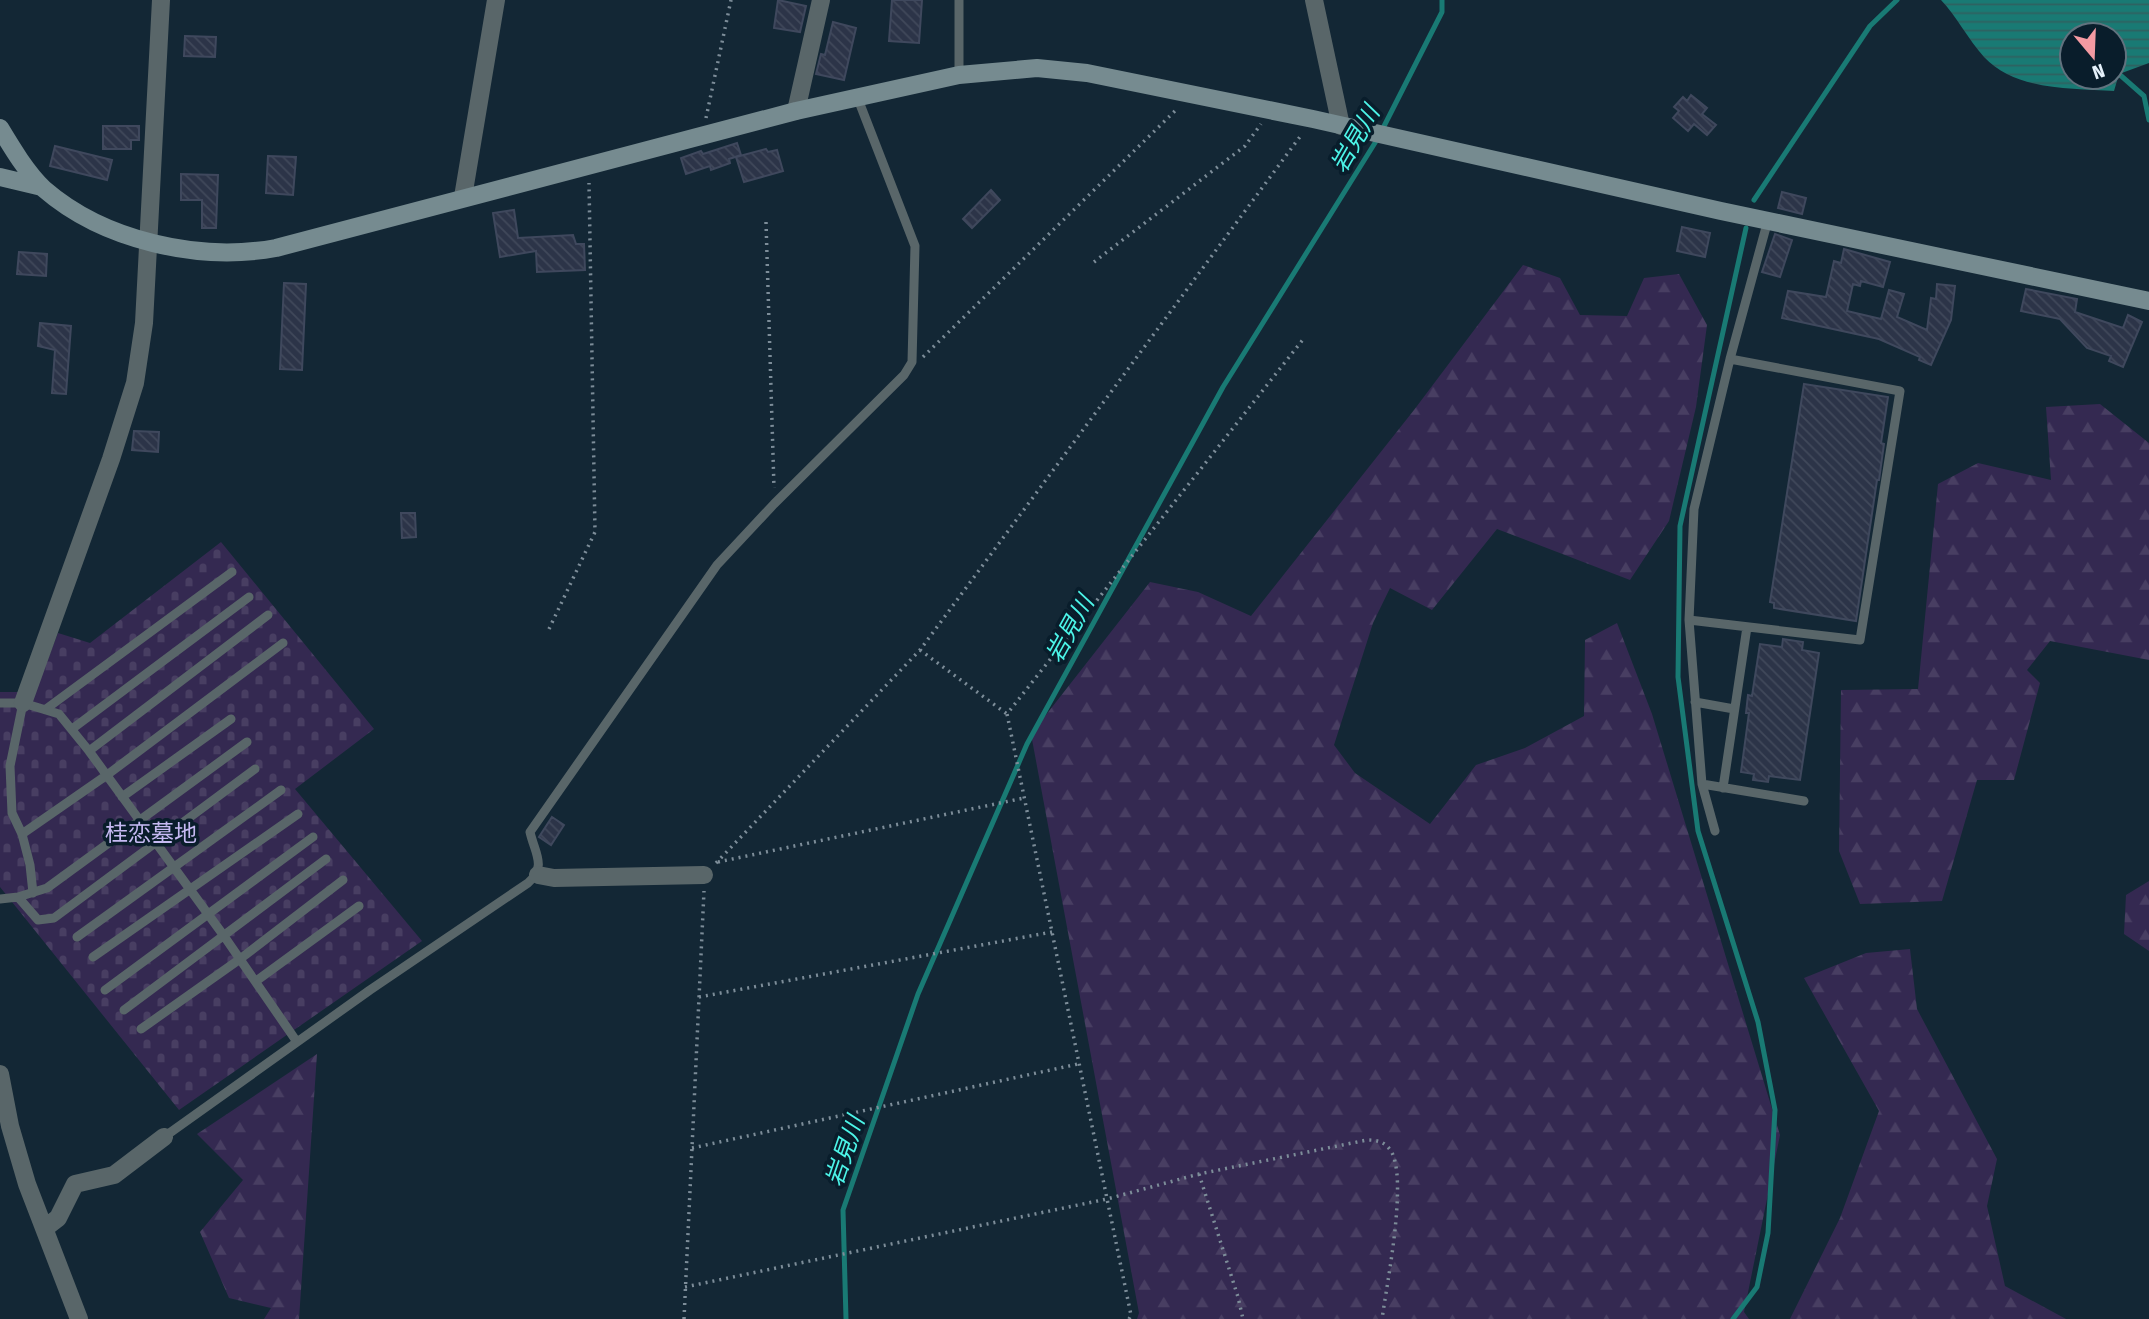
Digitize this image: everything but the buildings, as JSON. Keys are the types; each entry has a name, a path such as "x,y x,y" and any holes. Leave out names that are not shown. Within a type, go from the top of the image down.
{"street":[{"path":"23,703 111,459 135,383 144,323 161,0"},
{"path":"463,197 496,0"},
{"path":"796,111 821,0"},
{"path":"1314,0 1341,126"},
{"path":"0,128 42,187 78,214 149,243 211,253 247,254 796,111 959,75 1037,68 1087,73 1313,119 2149,301"},
{"path":"0,177 42,187"},
{"path":"538,875 554,878 704,876"},
{"path":"0,1074 10,1126 27,1184 79,1319"},
{"path":"45,1228 58,1218 75,1184 114,1175 164,1138"}],"lane":[{"path":"959,0 959,75"},
{"path":"164,1138 382,982 538,875 540,863 530,832 717,565 904,375 912,362 915,246 858,99"},
{"path":"1715,831 1702,784 1689,620 1694,509 1730,359 1768,220"},
{"path":"1689,620 1860,640 1900,391 1730,359"},
{"path":"46,709 232,572"},
{"path":"72,729 249,597"},
{"path":"89,751 268,615"},
{"path":"1723,788 1747,627"},
{"path":"22,834 107,775 282,643"},
{"path":"0,702 23,703 59,714 107,775 224,936 297,1042"},
{"path":"1695,702 1734,709"},
{"path":"23,703 10,766 12,813 22,834 30,865 33,893"},
{"path":"122,797 231,719"},
{"path":"0,899 18,897 47,888 247,742"},
{"path":"18,897 38,920 54,918 255,769"},
{"path":"1702,784 1804,801"},
{"path":"77,937 281,790"},
{"path":"93,957 298,814"},
{"path":"105,990 313,837"},
{"path":"124,1010 326,859"},
{"path":"141,1029 240,959 343,880"},
{"path":"256,981 359,906"}],"path":[{"path":"702,137 731,0"},
{"path":"912,362 927,355 1192,95"},
{"path":"1094,262 1245,146 1271,111"},
{"path":"684,1319 704,876 920,650 1313,119"},
{"path":"549,629 595,532 588,166"},
{"path":"766,222 775,504"},
{"path":"1007,715 1305,337"},
{"path":"920,650 1007,715 1131,1315 1129,1319"},
{"path":"717,862 1024,798"},
{"path":"699,998 1052,932"},
{"path":"692,1148 1079,1064"},
{"path":"685,1287 1107,1199 1199,1174 1378,1140 1392,1153 1398,1177 1382,1319"},
{"path":"1199,1174 1238,1297 1242,1319"}],"green space":[{"path":"1523,265 1560,278 1580,315 1627,316 1644,278 1679,274 1707,325 1696,407 1669,521 1630,580 1497,529 1432,610 1390,588 1373,623 1334,745 1355,773 1430,824 1476,765 1525,748 1584,716 1585,640 1617,623 1652,714 1780,1135 1744,1312 1749,1319 1137,1319 1139,1313 1031,734 1150,582 1198,592 1251,616 1414,410"},
{"path":"2100,404 2149,443 2149,660 2050,641 2027,670 2040,683 2014,780 1977,780 1942,901 1860,904 1839,851 1841,690 1918,689 1938,484 1978,463 2051,480 2046,407"},
{"name":"桂恋墓地","path":"221,542 374,729 295,789 422,941 179,1110 0,887 0,692 35,692 58,633 90,643"},
{"path":"2149,881 2149,951 2124,934 2126,895"},
{"path":"1910,949 1917,1009 1997,1159 1987,1206 2005,1286 2066,1319 1790,1319 1840,1218 1879,1111 1804,978 1866,953"},
{"path":"317,1054 299,1319 264,1319 271,1308 229,1298 200,1232 243,1180 197,1134"}],"shaded area":[{"path":"1941,0 2149,0 2149,63 2128,71 2128,21 2058,21 2058,88 2012,76 1984,57"}],"waterway":[{"name":"岩見川","path":"846,1319 843,1210 918,994 1027,744 1223,387 1378,138 1442,12 1442,0"},
{"path":"1754,200 1870,26 1897,0"},
{"path":"2128,82 2144,96 2149,120"},
{"path":"1733,1319 1757,1287 1768,1233 1775,1110 1758,1022 1698,831 1678,677 1680,526 1746,228"}]}
